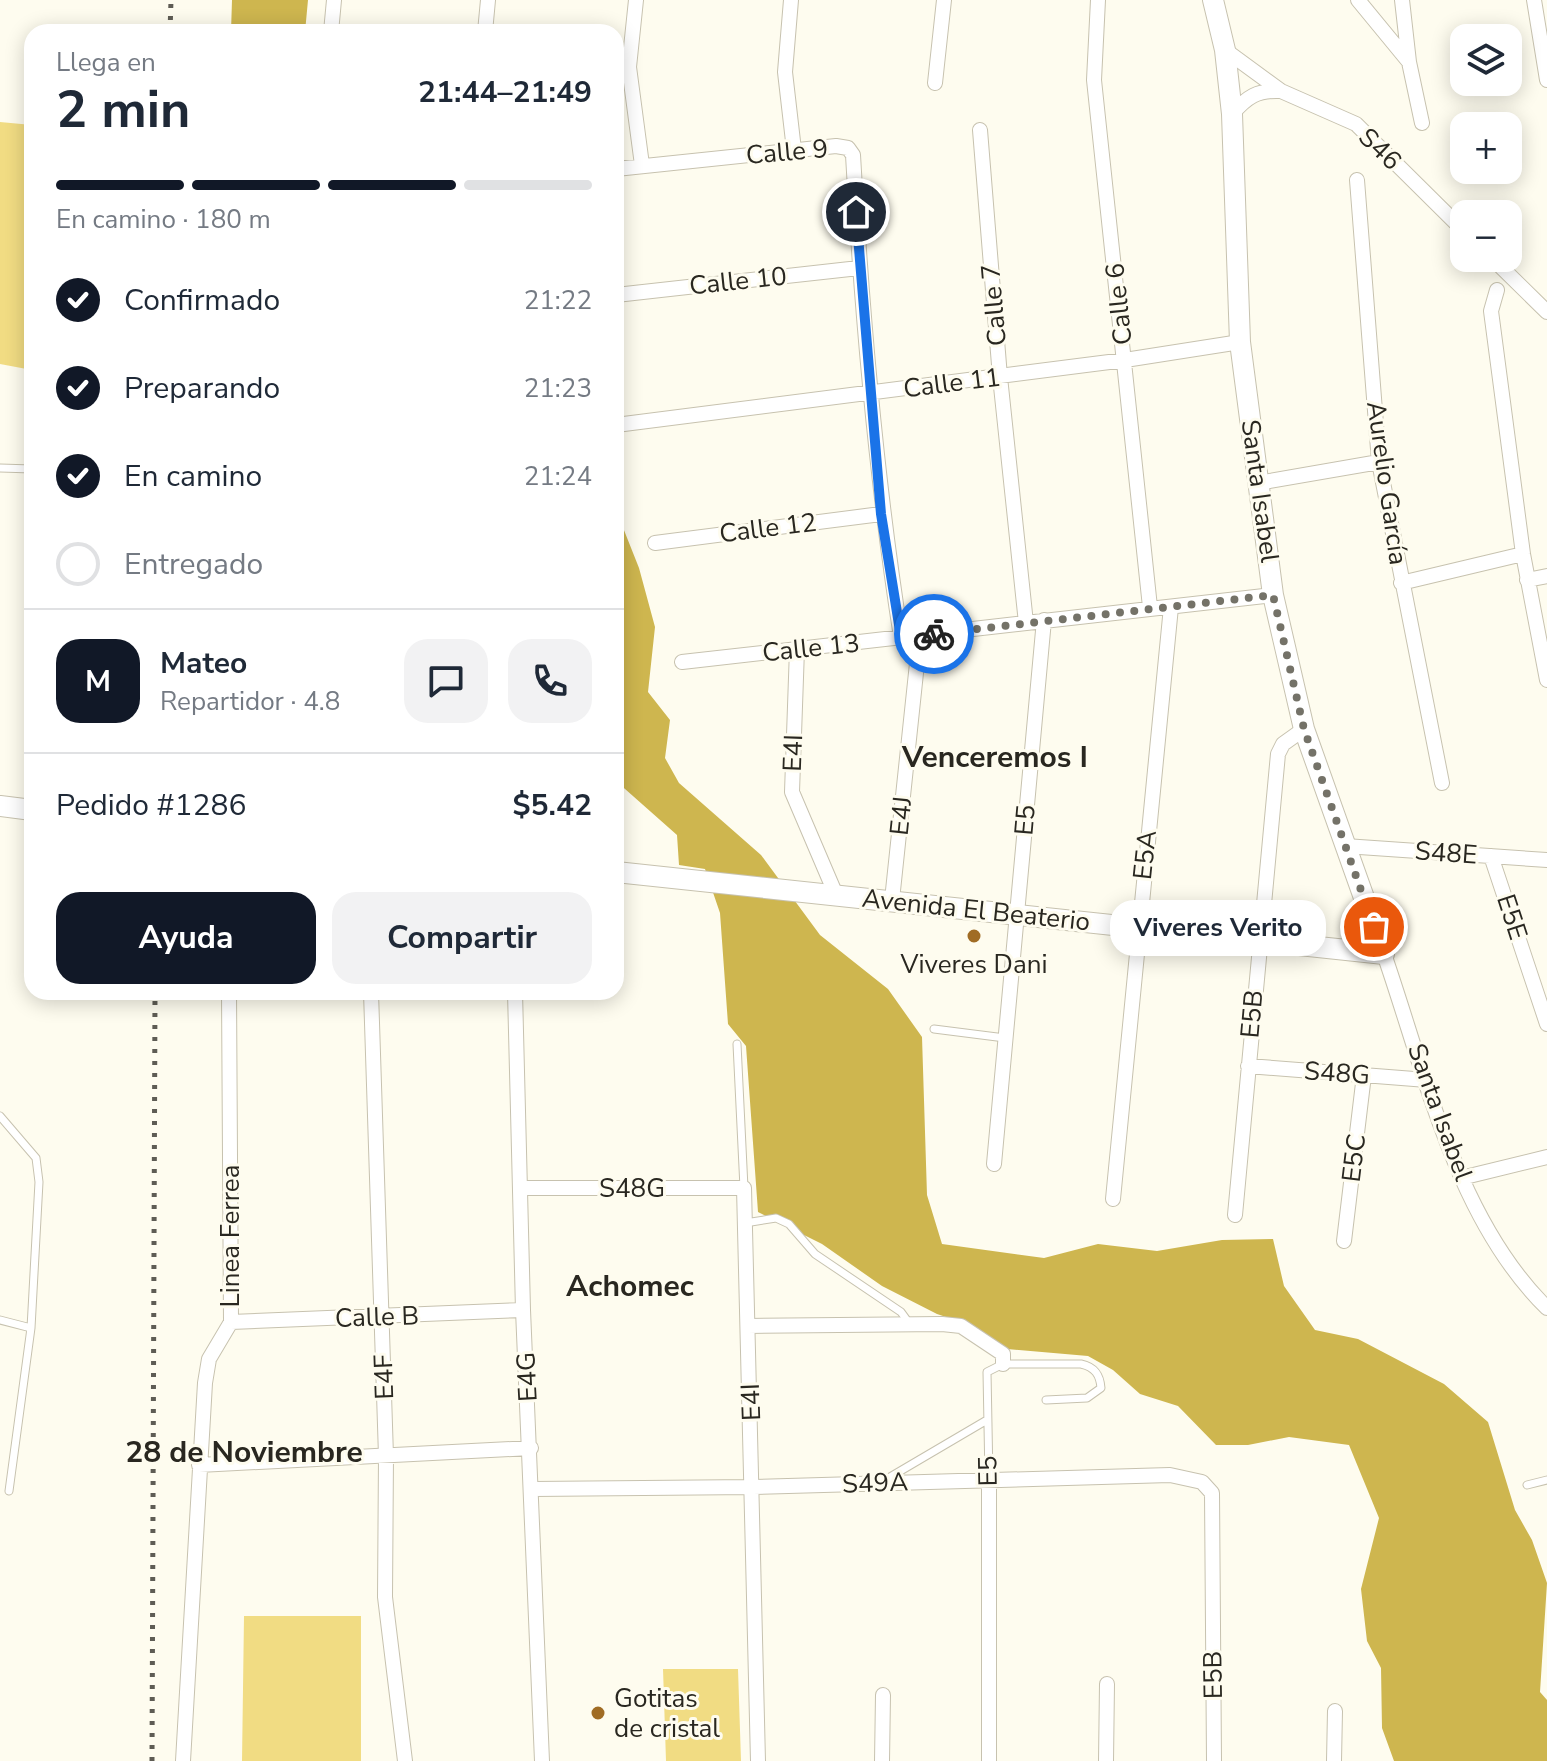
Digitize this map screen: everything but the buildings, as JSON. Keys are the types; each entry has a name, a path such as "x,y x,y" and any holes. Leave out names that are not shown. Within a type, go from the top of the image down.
{"street":[{"path":"332,24 334,0"},
{"path":"486,24 488,0"},
{"path":"636,0 629,67 642,165"},
{"path":"791,0 785,72 794,150"},
{"path":"935,83 944,0"},
{"name":"Calle 6","path":"1098,0 1094,80 1150,607"},
{"path":"1213,0 1225,50"},
{"path":"1358,0 1409,62"},
{"path":"1402,0 1409,62 1422,123"},
{"path":"1534,0 1547,80"},
{"name":"S46","path":"1225,50 1281,91 1356,124 1450,217"},
{"name":"Santa Isabel","path":"1225,50 1232,114 1240,342 1273,595 1304,729 1461,1178 1507,1265 1547,1308"},
{"path":"1232,114 1246,98 1261,90 1281,91"},
{"name":"Calle 7","path":"980,130 1000,377 1026,623"},
{"name":"Calle 9","path":"624,168 836,146 848,148 853,155 859,268 873,393 881,514 901,637"},
{"name":"Aurelio García","path":"1357,180 1379,462 1442,783"},
{"name":"Calle 10","path":"624,294 859,268"},
{"path":"1506,272 1547,312"},
{"path":"1497,290 1491,311 1523,554 1547,680"},
{"name":"Calle 11","path":"624,424 1000,377 1240,342"},
{"path":"1258,483 1379,462"},
{"name":"Calle 12","path":"655,543 881,514"},
{"path":"1401,583 1523,554"},
{"path":"1527,580 1547,576"},
{"name":"Calle 13","path":"682,662 1273,595"},
{"name":"E5A","path":"1113,1199 1137,927 1171,607"},
{"name":"E5","path":"994,1164 1044,620"},
{"name":"E4J","path":"892,900 920,635"},
{"name":"E4I","path":"797,649 792,792 836,895"},
{"name":"E5B","path":"1235,1215 1258,941 1278,754 1283,744 1304,729"},
{"path":"0,806 24,809"},
{"name":"S48E","path":"1345,846 1547,860"},
{"name":"E5E","path":"1491,856 1547,1024"},
{"name":"Avenida El Beaterio","path":"624,873 1384,954"},
{"name":"Linea Ferrea","path":"183,1761 199,1465 209,1359 231,1322 229,1000"},
{"name":"E4F","path":"371,1000 386,1456 385,1597 405,1761"},
{"name":"E4G","path":"515,1000 523,1310 533,1489 542,1761"},
{"name":"S48G","path":"1248,1066 1427,1080"},
{"name":"E5C","path":"1344,1241 1364,1075"},
{"path":"1461,1178 1547,1157"},
{"name":"S48G","path":"521,1188 744,1188"},
{"name":"E4I","path":"744,1188 758,1761"},
{"name":"Calle B","path":"231,1322 523,1310"},
{"path":"748,1326 961,1326 1003,1354 1003,1364"},
{"path":"199,1465 531,1448"},
{"name":"S49A","path":"533,1489 753,1487 1170,1475 1202,1482 1212,1493"},
{"name":"E5","path":"989,1479 989,1761"},
{"name":"E5B","path":"1212,1493 1214,1761"},
{"path":"1106,1761 1107,1684"},
{"path":"882,1761 883,1695"},
{"path":"1334,1761 1335,1711"}],"lane":[{"path":"0,468 24,469"},
{"path":"934,1029 1005,1038"},
{"name":"E4I","path":"737,1044 744,1188"},
{"path":"0,1116 36,1158 39,1182 31,1328 9,1491"},
{"path":"745,1223 776,1218 789,1224 815,1254 901,1312 910,1324"},
{"path":"0,1320 31,1328"},
{"path":"1003,1364 1081,1364 1090,1366 1101,1378 1101,1388 1087,1398 1046,1400"},
{"name":"E5","path":"989,1479 984,1379 987,1372 1003,1364"},
{"path":"882,1482 987,1420"},
{"path":"1527,1485 1547,1480"}],"shaded area":[{"path":"232,0 308,0 306,24 231,24"},
{"path":"0,122 24,124 24,368 0,364"},
{"path":"624,530 639,568 655,627 648,692 670,720 665,758 679,783 761,855 820,935 888,989 922,1037 927,1195 942,1244 1044,1258 1098,1244 1157,1251 1222,1240 1273,1239 1284,1286 1315,1330 1358,1339 1444,1384 1488,1422 1515,1510 1532,1540 1547,1583 1540,1692 1547,1700 1547,1761 1394,1761 1382,1728 1381,1668 1367,1641 1361,1589 1379,1518 1349,1445 1289,1437 1248,1445 1216,1445 1178,1406 1140,1394 1113,1370 1088,1356 1007,1349 976,1327 937,1314 882,1286 822,1244 758,1212 746,1046 728,1024 720,913 705,869 679,865 677,835 624,788"},
{"path":"244,1616 361,1616 361,1761 242,1761"},
{"path":"663,1669 738,1669 741,1761 666,1761"}],"railway":[{"path":"170,24 171,0"},
{"path":"152,1761 155,1000"}],"way so far":[{"path":"934,634 1273,595 1304,729 1374,927"}],"place":[{"name":"Viveres Verito","path":"1374,927"},
{"name":"Viveres Dani","path":"974,936"},
{"name":"Gotitas de cristal","path":"598,1713"}],"district":[{"name":"Venceremos I","path":"995,757"},
{"name":"Achomec","path":"630,1286"},
{"name":"28 de Noviembre","path":"244,1452"}],"route":[{"path":"856,212 881,514 901,637 934,634"}]}
